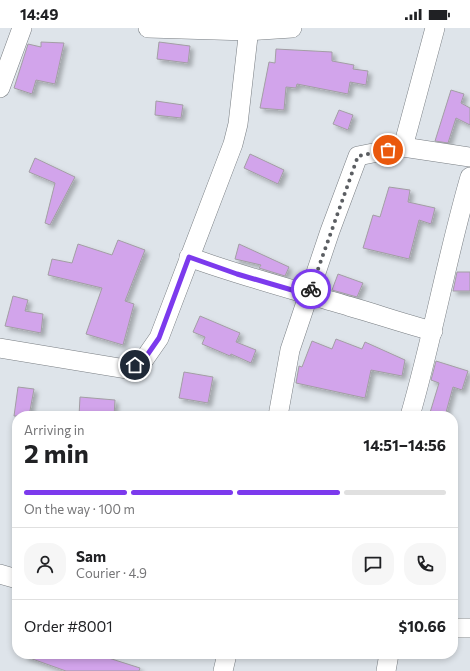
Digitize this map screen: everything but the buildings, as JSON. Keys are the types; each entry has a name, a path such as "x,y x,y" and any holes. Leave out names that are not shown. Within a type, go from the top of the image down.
{"street":[{"path":"0,88 7,50 22,28"},
{"path":"148,28 249,30 292,28"},
{"path":"403,147 435,28"},
{"path":"0,348 126,369 143,361 159,338 233,144 238,124 249,30"},
{"path":"279,411 290,350 358,156 403,147 470,158"},
{"path":"411,411 433,331 453,234 470,178"},
{"path":"189,257 237,274 401,324 433,331"},
{"path":"0,574 12,578"},
{"path":"458,628 470,628"},
{"path":"223,671 226,659"},
{"path":"386,671 388,659"}],"way so far":[{"path":"311,289 330,231 358,156 388,150"}],"route":[{"path":"135,365 143,361 159,338 189,257 237,274 309,295 311,289"}]}
